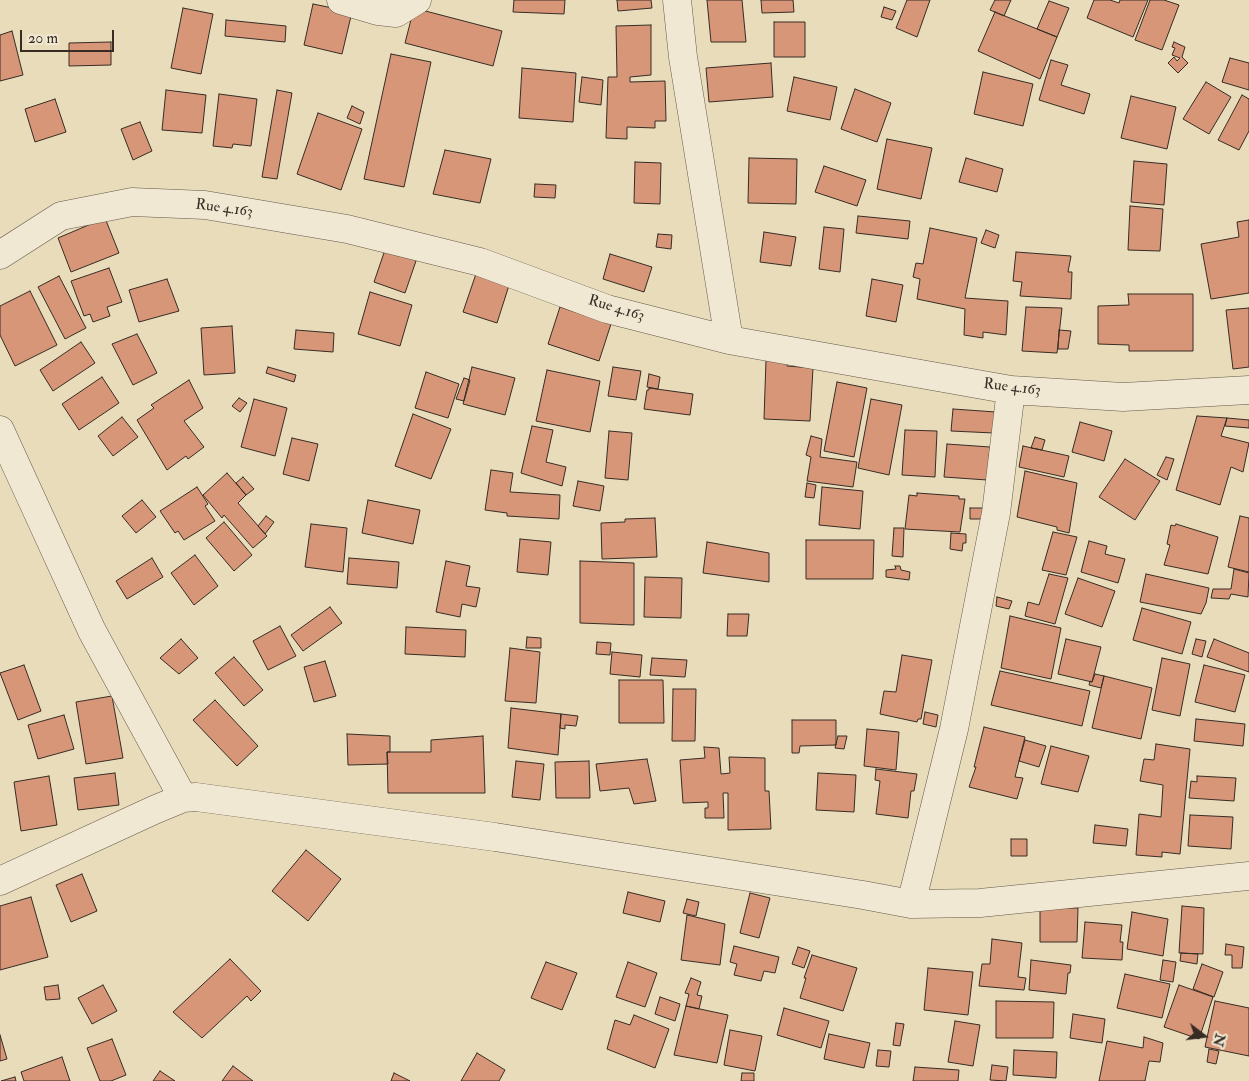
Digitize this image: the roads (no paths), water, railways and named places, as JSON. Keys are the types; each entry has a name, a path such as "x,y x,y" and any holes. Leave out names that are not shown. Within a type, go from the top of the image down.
{"street":[{"path":"342,0 378,11 396,12 416,0"},
{"path":"677,0 683,58 729,340"},
{"name":"Rue 4.163","path":"0,255 61,216 132,202 205,205 347,229 480,262 607,308 729,340 1011,390 1123,397 1249,390"},
{"path":"911,904 954,729 996,513 1011,390"},
{"path":"0,430 92,631 183,798"},
{"path":"0,881 154,810 183,798 196,797 495,837 911,904 980,903 1249,876"}]}
